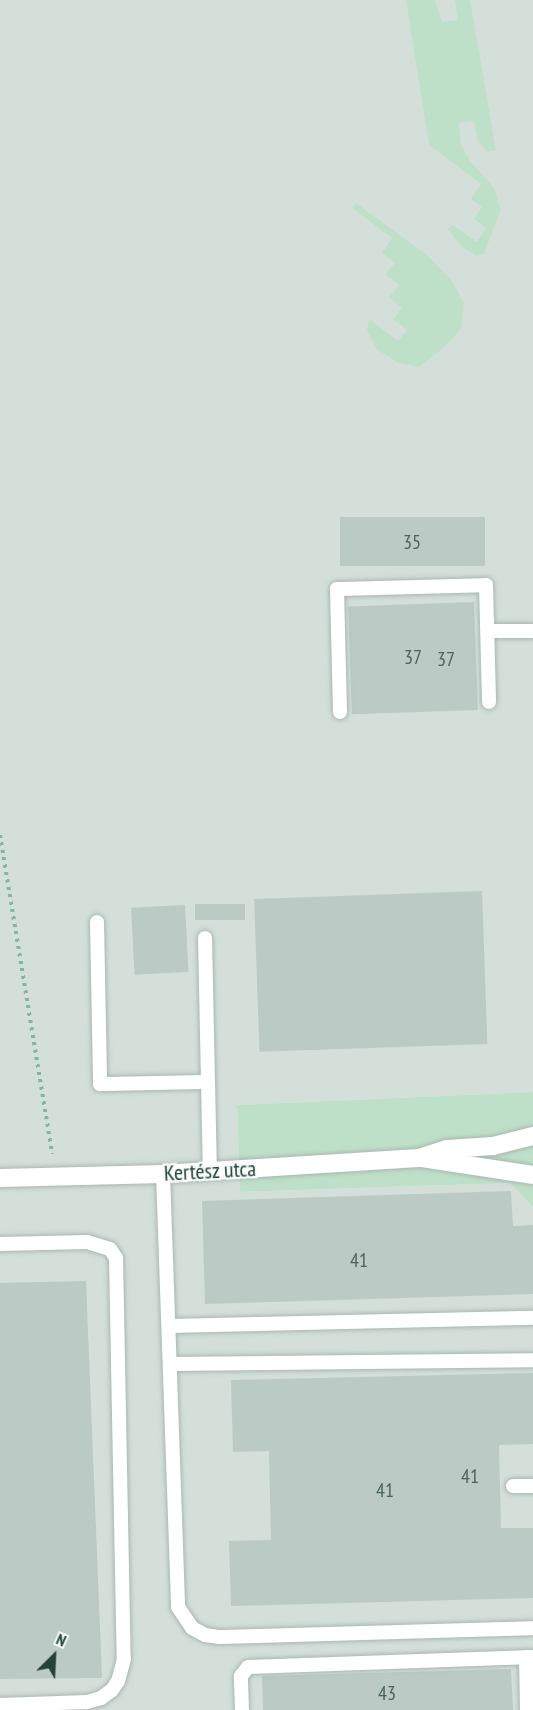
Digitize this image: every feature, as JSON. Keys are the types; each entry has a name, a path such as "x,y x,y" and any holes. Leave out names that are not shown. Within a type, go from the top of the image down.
{"street":[{"name":"Kertész utca","path":"0,1178 210,1172 419,1158 447,1149 493,1146 533,1137"},
{"name":"Kertész utca","path":"419,1158 455,1165 502,1168 533,1175"}],"lane":[{"path":"340,712 337,589 486,585 489,631 489,702"},
{"path":"489,631 533,631"},
{"path":"97,922 100,1084 208,1082"},
{"path":"206,938 210,1172"},
{"path":"163,1174 178,1607 192,1628 206,1635 220,1637 533,1628"},
{"path":"0,1244 87,1242 110,1249 116,1258 124,1659 118,1682 102,1698 87,1702 0,1704"},
{"path":"169,1326 533,1318"},
{"path":"170,1364 533,1360"},
{"path":"513,1486 533,1486"},
{"path":"242,1710 241,1676 248,1667 529,1657 527,1710"}],"path":[{"path":"0,835 56,1177"}],"shaded area":[{"path":"0,0 533,0 533,1092 237,1105 240,1192 510,1183 533,1207 533,1710 0,1710"}],"green space":[{"path":"406,0 435,0 442,22 458,20 455,0 470,0 496,150 488,152 478,142 474,121 459,123 461,145 470,161 495,189 500,211 484,254 476,256 461,246 447,228 453,225 477,242 486,228 474,219 482,207 471,199 481,184 429,145"},
{"path":"356,203 427,255 452,281 464,303 461,329 443,348 419,367 398,363 377,349 367,331 369,319 398,341 407,330 393,319 402,308 389,297 399,285 385,274 395,263 382,253 392,238 352,208"},
{"path":"533,1092 533,1207 510,1183 240,1192 237,1105"}],"building":[{"path":"340,517 485,517 485,566 340,566"},
{"path":"474,602 478,710 352,714 348,606"},
{"path":"482,891 487,1044 259,1052 254,899"},
{"path":"195,904 245,904 245,920 195,920"},
{"path":"185,905 189,972 135,975 131,908"},
{"path":"511,1191 513,1226 533,1225 533,1294 205,1304 202,1201"},
{"path":"86,1281 102,1678 0,1679 0,1283"},
{"path":"533,1373 533,1444 499,1445 501,1528 533,1528 533,1598 231,1606 229,1541 271,1540 269,1451 233,1452 231,1380"},
{"path":"511,1669 513,1710 263,1710 262,1676"}]}
